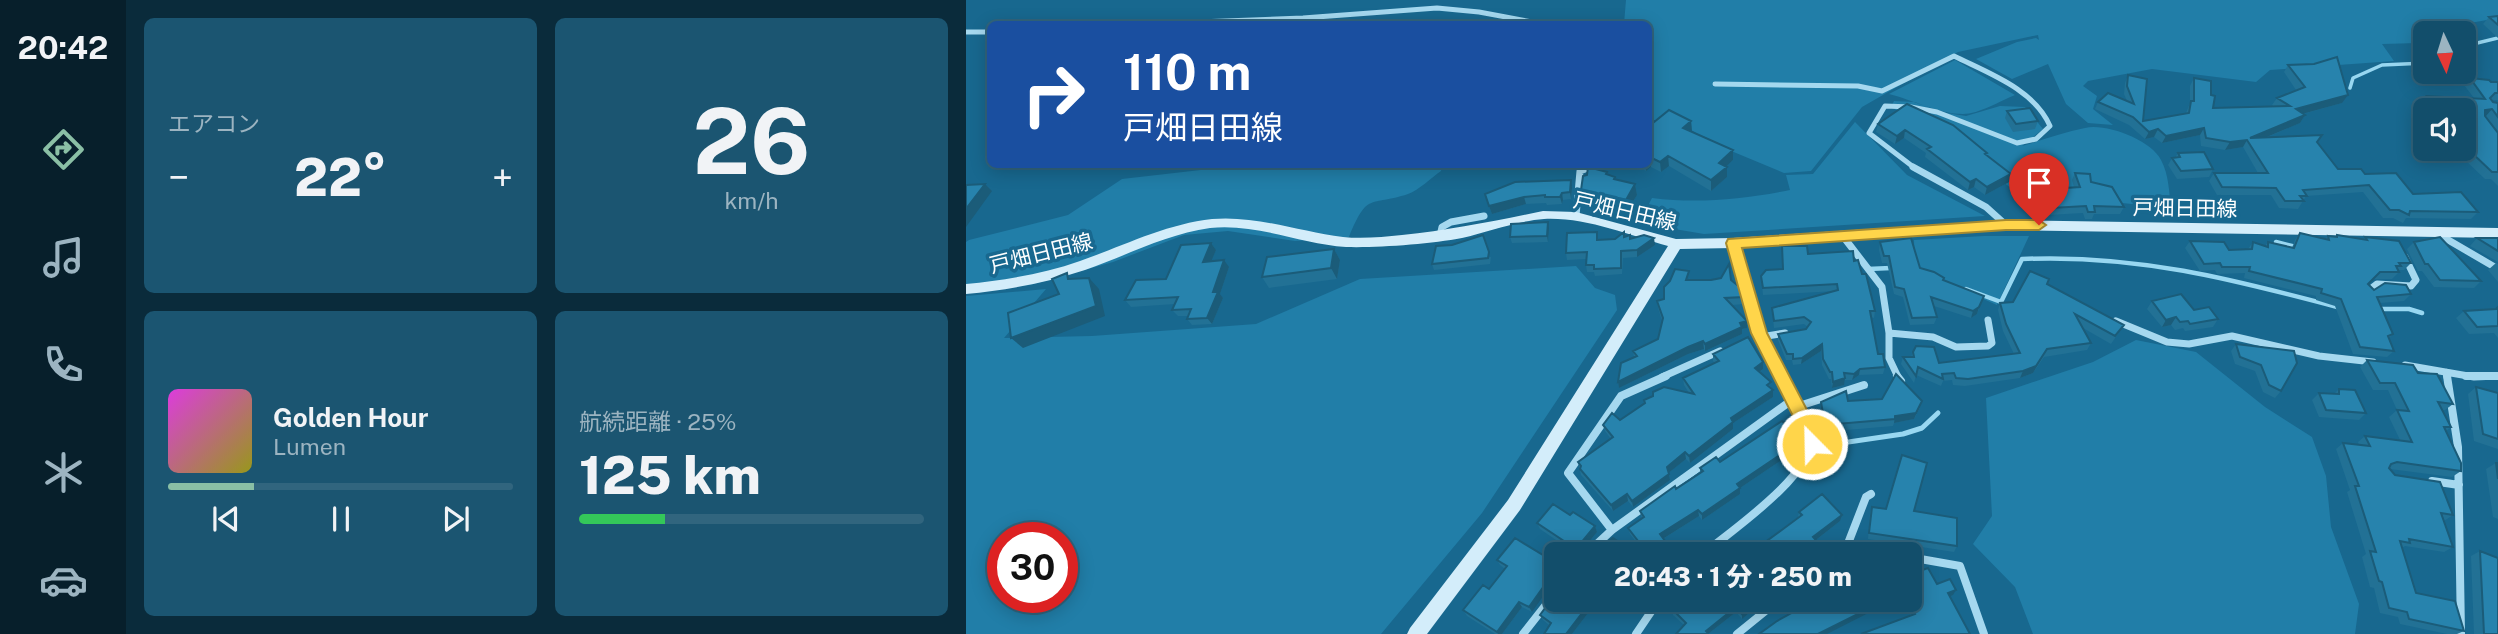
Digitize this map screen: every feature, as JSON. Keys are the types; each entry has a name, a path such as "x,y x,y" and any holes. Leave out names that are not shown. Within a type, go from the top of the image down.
{"main road":[{"name":"戸畑日田線","path":"966,289 1013,284 1045,276 1081,266 1169,233 1210,224 1237,223 1345,242 1440,236 1543,215 1576,216 1676,244 1733,243 2006,225 2394,235 2498,233"},
{"path":"1416,634 1514,505 1676,244"}],"street":[{"path":"1224,21 1437,8 1527,21"},
{"path":"966,32 987,32"},
{"path":"1715,84 1858,86 1882,91 1954,56 2019,90 2049,118 2050,126 2046,133 2018,144 1947,117 1903,105 1885,106 1870,133 1914,168 1986,208 2006,225"},
{"path":"1576,216 1580,172 1590,168"},
{"path":"1440,236 1442,227 1451,222 1484,216"},
{"path":"2436,233 2498,269"},
{"path":"1842,235 1882,287 1889,333 1888,354 1894,371 1905,385"},
{"path":"1717,542 1790,478 1807,457 1812,444 1810,431 1760,335 1733,243"},
{"path":"2368,291 2377,284 2411,286 2416,280 2401,249"},
{"path":"2113,319 2138,332 2167,342 2189,344 2232,336 2319,356 2382,363"},
{"path":"1889,333 1933,337 1955,347 1988,346 1992,343 1987,320"},
{"path":"1746,339 1793,331"},
{"path":"1612,530 1568,473 1599,424 1621,396 1734,344"},
{"path":"2395,364 2474,377 2498,376"},
{"path":"2446,372 2458,447 2461,634"},
{"path":"1599,542 1612,530 1794,404 1864,385"},
{"path":"2423,480 2459,485"},
{"path":"1849,542 1866,496 1871,494"},
{"path":"1922,559 1960,566 1984,634"},
{"path":"1523,634 1544,608"},
{"path":"1636,634 1651,612"},
{"path":"1737,634 1764,612"}],"shaded area":[{"path":"1626,0 2498,0 2498,18 2476,22 2413,21 2413,43 2382,44 2394,61 2270,70 2256,82 2152,69 2088,81 2083,86 2097,96 2093,109 2113,125 2088,123 2066,104 2048,64 2012,79 1976,59 2017,42 2036,38 2039,40 2038,35 1958,52 1862,107 1811,171 1784,173 1712,143 1675,120 1652,120 1652,21 1624,21"},
{"path":"1955,60 2015,95 1983,110 1963,114 1935,109 1889,94"},
{"path":"1894,101 1915,102 1940,112 1966,116 2000,106 2025,107 2043,129 2022,146 2094,127 2127,135 2148,146 2161,160 2167,178 2171,208 2034,194 2011,188 1939,134 1891,107"},
{"path":"1855,122 1907,175 1985,216 1704,234 1639,223 1652,198 1721,200 1790,190 1786,175 1813,174"},
{"path":"1218,168 1442,168 1412,192 1371,203 1355,222 1349,237 1295,241 1228,231 1184,235 1113,262 1030,285 966,291 966,242 1068,215 1122,179"},
{"path":"2029,236 1997,305 1915,269 1914,240"},
{"path":"1576,266 1595,288 1615,295 1617,310 1482,513 1381,634 966,634 966,296 1046,289 1004,338 1092,336 1256,324 1360,279"},
{"path":"2136,340 2196,352 2265,407 2312,437 2326,476 2331,527 2359,604 2355,634 2033,634 2015,587 1973,544 1992,516 1986,398 2093,362"}],"building":[{"path":"2498,16 2498,25 2489,17"},
{"path":"2337,57 2348,95 2296,109 2305,115 2250,138 2322,135 2317,142 2338,169 2361,169 2365,174 2396,173 2413,194 2461,192 2478,212 2410,211 2409,215 2399,210 2390,210 2369,185 2303,190 2307,196 2300,196 2304,201 2285,201 2276,188 2222,187 2214,173 2268,173 2247,140 2230,142 2206,138 2204,128 2166,136 2158,129 2149,132 2133,117 2098,102 2108,93 2134,104 2127,86 2128,75 2147,79 2143,121 2189,113 2191,101 2194,101 2194,78 2211,81 2211,95 2215,96 2213,108 2290,106 2277,98 2305,87 2288,65 2314,64"},
{"path":"2476,79 2498,82 2498,93 2490,98 2498,103 2498,117 2492,109 2485,110 2485,116 2498,133 2498,172 2492,172 2476,157 2476,99 2485,99 2474,84"},
{"path":"2427,96 2466,98 2429,98"},
{"path":"1907,104 1953,125 2011,174 1987,187 1976,179 1970,182 1927,149 1931,147 1905,130 1897,136 1878,124"},
{"path":"2030,108 2038,121 2016,124 2007,111"},
{"path":"1669,110 1691,121 1683,128 1733,150 1719,163 1727,167 1711,180 1668,156 1660,162 1652,158 1652,124"},
{"path":"2204,152 2213,169 2181,171 2172,158 2180,157 2178,153"},
{"path":"1588,168 1592,168 1607,172 1606,174 1615,177 1614,179 1635,184 1626,200 1581,190 1583,176 1587,175"},
{"path":"2075,173 2090,174 2091,182 2112,187 2124,207 2094,206 2095,212 2088,212 2086,206 2051,208 2048,201 2036,202 2030,190 2080,187"},
{"path":"1571,180 1570,192 1562,193 1560,197 1524,197 1489,206 1485,194 1515,182"},
{"path":"985,184 966,209 966,185"},
{"path":"1548,222 1547,236 1510,237 1511,224"},
{"path":"1597,232 1597,240 1615,239 1624,232 1624,237 1630,235 1630,239 1644,235 1654,238 1637,250 1621,251 1621,268 1594,269 1594,265 1586,265 1587,252 1566,253 1567,233"},
{"path":"2300,233 2329,240 2328,236 2337,235 2399,241 2411,263 2399,263 2401,266 2396,266 2399,272 2380,272 2368,284 2374,290 2385,283 2406,285 2411,294 2377,297 2393,334 2388,336 2394,351 2360,347 2341,299 2321,293 2322,289 2249,271 2250,267 2204,264 2190,241 2224,242 2229,250 2252,249 2253,242 2268,247 2268,242 2294,248"},
{"path":"1483,235 1489,252 1488,258 1432,264 1436,246 1452,245"},
{"path":"2440,237 2481,281 2440,280 2428,264 2425,264 2414,242"},
{"path":"1911,238 1920,268 1984,296 1979,307 1973,311 1931,297 1937,317 1912,318 1904,289 1895,287 1889,256 1884,256 1880,242"},
{"path":"2477,238 2498,238 2498,251"},
{"path":"1211,243 1203,262 1224,260 1213,292 1218,292 1207,318 1187,319 1191,309 1172,310 1178,297 1125,300 1136,280 1166,279 1181,245"},
{"path":"1782,246 1807,246 1808,254 1853,251 1854,261 1858,260 1862,274 1866,274 1875,311 1870,311 1878,354 1883,354 1885,367 1860,369 1854,374 1844,373 1845,378 1833,382 1832,372 1823,359 1822,344 1802,358 1793,359 1793,354 1787,354 1778,334 1806,329 1811,322 1804,317 1774,321 1772,308 1838,290 1837,284 1763,288 1761,276 1766,270 1783,269"},
{"path":"1334,249 1331,268 1262,277 1267,257"},
{"path":"1729,264 1731,280 1742,289 1744,297 1725,298 1747,321 1740,323 1742,327 1705,344 1703,341 1688,347 1618,382 1621,363 1637,356 1633,351 1658,339 1663,318 1657,301 1664,299 1664,287 1675,269 1689,271 1686,280 1711,280 1721,278"},
{"path":"2030,271 2049,279 2047,284 2124,325 2115,336 2075,314 2091,343 2047,349 2036,366 2023,371 1968,379 1956,378 1954,373 1942,374 1943,379 1918,367 1916,376 1903,357 1914,357 1916,346 1934,347 1939,363 2020,353 2006,324 2000,303 2013,302"},
{"path":"1067,273 1068,279 1089,278 1096,306 1011,338 1008,313 1059,294 1052,279"},
{"path":"2181,294 2194,310 2209,307 2218,319 2190,324 2188,321 2180,322 2176,317 2166,320 2152,301"},
{"path":"2498,307 2498,326 2477,327 2464,311 2496,309"},
{"path":"1748,337 1763,362 1755,368 1771,382 1767,385 1773,390 1731,418 1733,422 1689,456 1685,452 1667,467 1669,474 1632,501 1627,494 1611,505 1580,469 1578,462 1613,437 1603,425 1612,413 1620,420 1645,403 1644,400 1653,396 1653,392 1664,387 1694,394 1683,378 1719,361 1713,354"},
{"path":"2236,344 2294,351 2297,363 2281,391 2269,385 2261,365 2240,357"},
{"path":"2367,360 2413,365 2418,373 2437,374 2453,404 2438,402 2451,427 2444,427 2461,463 2461,471 2397,462 2389,468 2395,475 2440,482 2453,515 2441,513 2453,547 2409,539 2410,543 2400,541 2416,593 2455,601 2464,631 2409,619 2407,612 2389,608 2382,582 2379,581 2370,551 2376,552 2355,486 2359,486 2343,443 2370,446 2365,436 2412,442 2397,410 2409,411 2395,383 2380,383"},
{"path":"1896,374 1922,401 1916,413 1895,416 1895,419 1825,425 1821,402 1846,391 1848,401 1882,399"},
{"path":"2476,387 2498,393 2498,439 2483,434"},
{"path":"2339,389 2355,390 2366,413 2326,410 2319,393 2339,394"},
{"path":"1782,421 1797,435 1799,442 1737,484 1740,488 1702,514 1698,510 1660,534 1666,542 1639,542 1628,528 1644,517 1640,511 1675,486 1676,489 1703,471 1700,468 1716,457 1720,462"},
{"path":"1902,455 1927,463 1914,511 1957,518 1957,546 1869,533 1872,507 1886,509"},
{"path":"1822,494 1842,515 1813,537 1818,542 1765,542 1802,515 1799,512"},
{"path":"1553,504 1570,515 1573,512 1595,526 1582,542 1566,542 1537,523"},
{"path":"1515,538 1544,556 1544,586 1529,607 1519,602 1497,632 1463,610 1483,585 1489,589 1507,566 1497,560"},
{"path":"2480,551 2498,558 2498,634 2484,634"},
{"path":"1928,568 1937,584 1950,579 1956,590 1948,593 1970,634 1861,634 1915,614 1914,612 1922,612 1922,570"},
{"path":"1544,610 1544,612 1583,612 1566,634 1544,634 1551,623 1540,615"},
{"path":"1675,612 1730,612 1706,631 1707,634 1676,634 1686,623"},
{"path":"1793,612 1862,612 1818,634 1759,634"}],"waterway":[{"path":"2476,43 2498,38"},
{"path":"2350,88 2353,78 2382,65 2413,64"},
{"path":"2276,242 2296,247"},
{"path":"1966,289 2001,302 2022,259 2105,260 2222,278 2341,308"},
{"path":"1868,269 1891,268"},
{"path":"2378,309 2409,309 2422,313"},
{"path":"1821,446 1903,434 1922,428 1938,413"}],"route":[{"path":"1812,444 1810,431 1759,333 1733,243 2039,225"}]}
